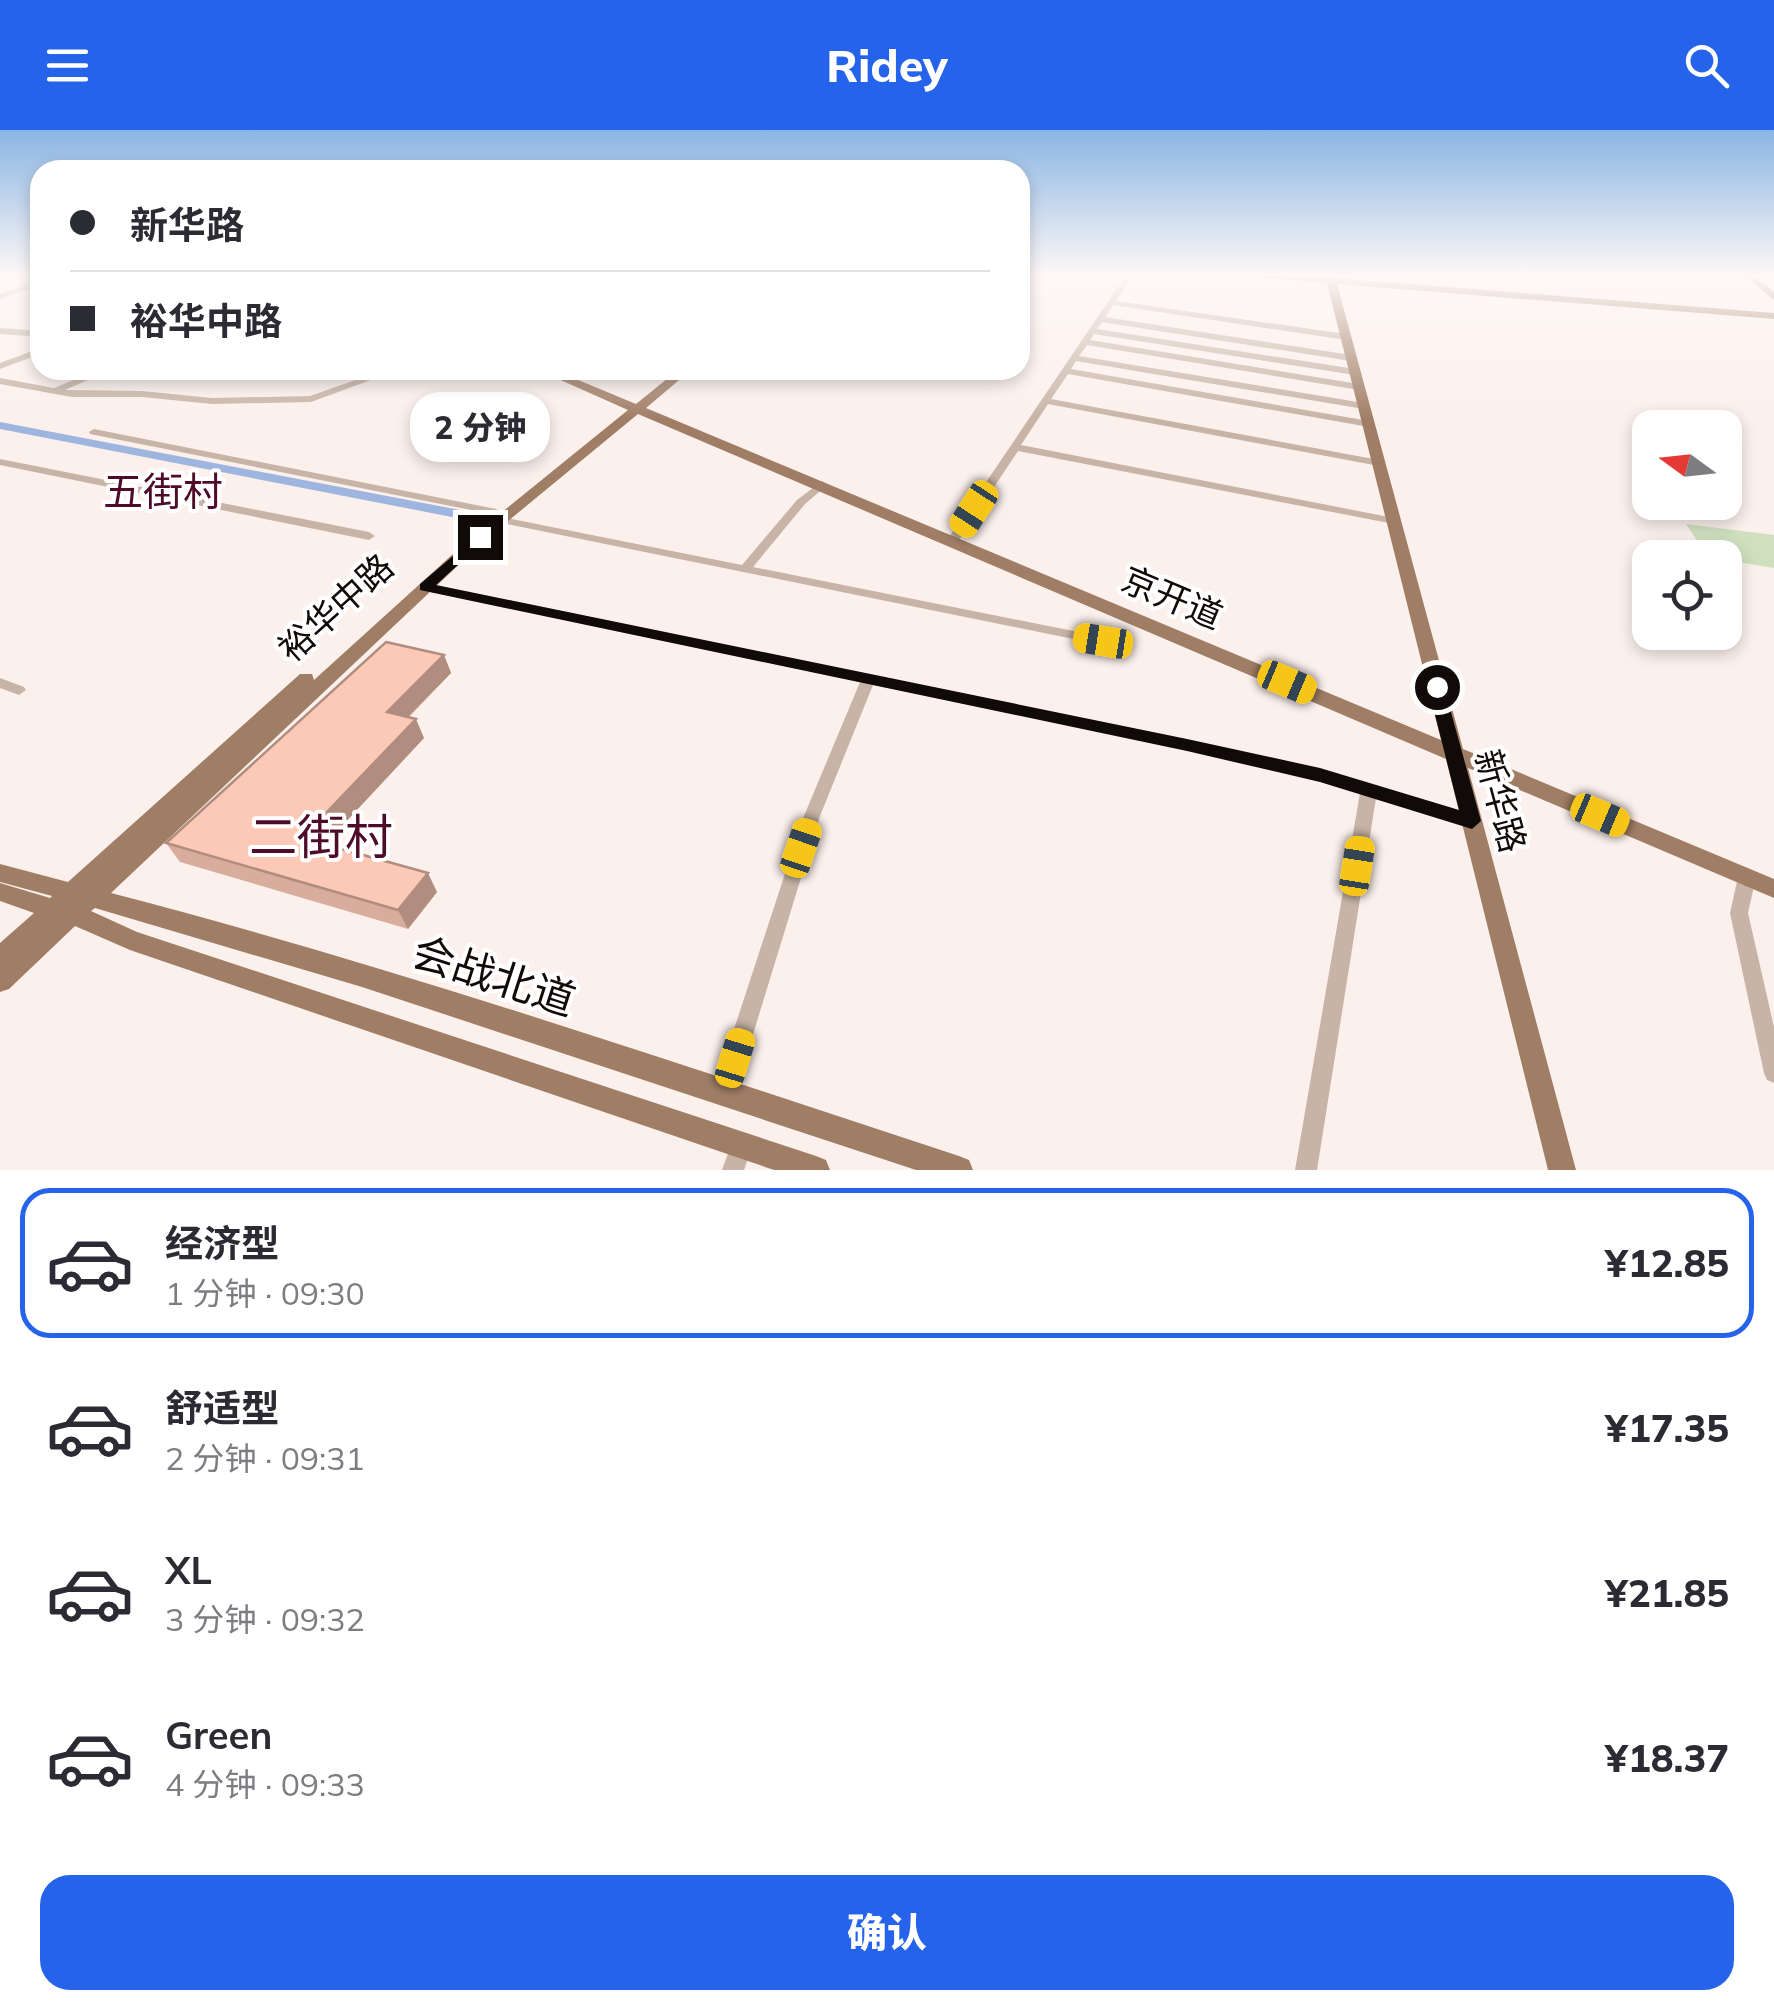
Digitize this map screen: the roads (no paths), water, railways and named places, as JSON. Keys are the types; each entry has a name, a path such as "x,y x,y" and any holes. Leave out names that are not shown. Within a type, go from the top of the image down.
{"main road":[{"name":"新华路","path":"1344,324 1562,1170"},
{"name":"京开道","path":"568,380 1774,889"},
{"name":"裕华中路","path":"72,903 320,665 663,380"},
{"name":"裕华中路","path":"633,407 672,380"},
{"name":"裕华中路","path":"72,903 499,516"},
{"name":"会战北道","path":"0,873 72,903 130,940 737,1158 816,1170"},
{"name":"会战北道","path":"0,892 72,903 388,983 959,1170"},
{"path":"0,958 72,903"},
{"path":"0,981 72,903"}],"street":[{"path":"953,540 1097,324"},
{"path":"1117,324 1359,389"},
{"path":"1255,324 1346,337"},
{"path":"1092,330 1359,389"},
{"path":"0,331 29,334"},
{"path":"1084,342 1359,389"},
{"path":"0,366 30,356"},
{"path":"1074,358 1359,389"},
{"path":"1065,372 1359,389"},
{"path":"53,391 81,380"},
{"path":"0,381 53,391 212,401 312,399 365,380"},
{"path":"1046,400 1378,463"},
{"path":"94,432 744,570 1103,641"},
{"path":"1015,446 1394,521"},
{"path":"0,462 369,536"},
{"path":"744,570 805,497 822,484"},
{"path":"425,587 1187,745 1369,790 1472,821"},
{"path":"724,1093 812,816 868,679"},
{"path":"0,683 19,690"},
{"path":"1306,1170 1369,790"},
{"path":"1747,877 1740,914 1774,1073"}],"water":[{"path":"0,422 460,510 452,517 0,429"}],"district":[{"name":"五街村","path":"163,492"},
{"name":"二街村","path":"321,837"}]}
